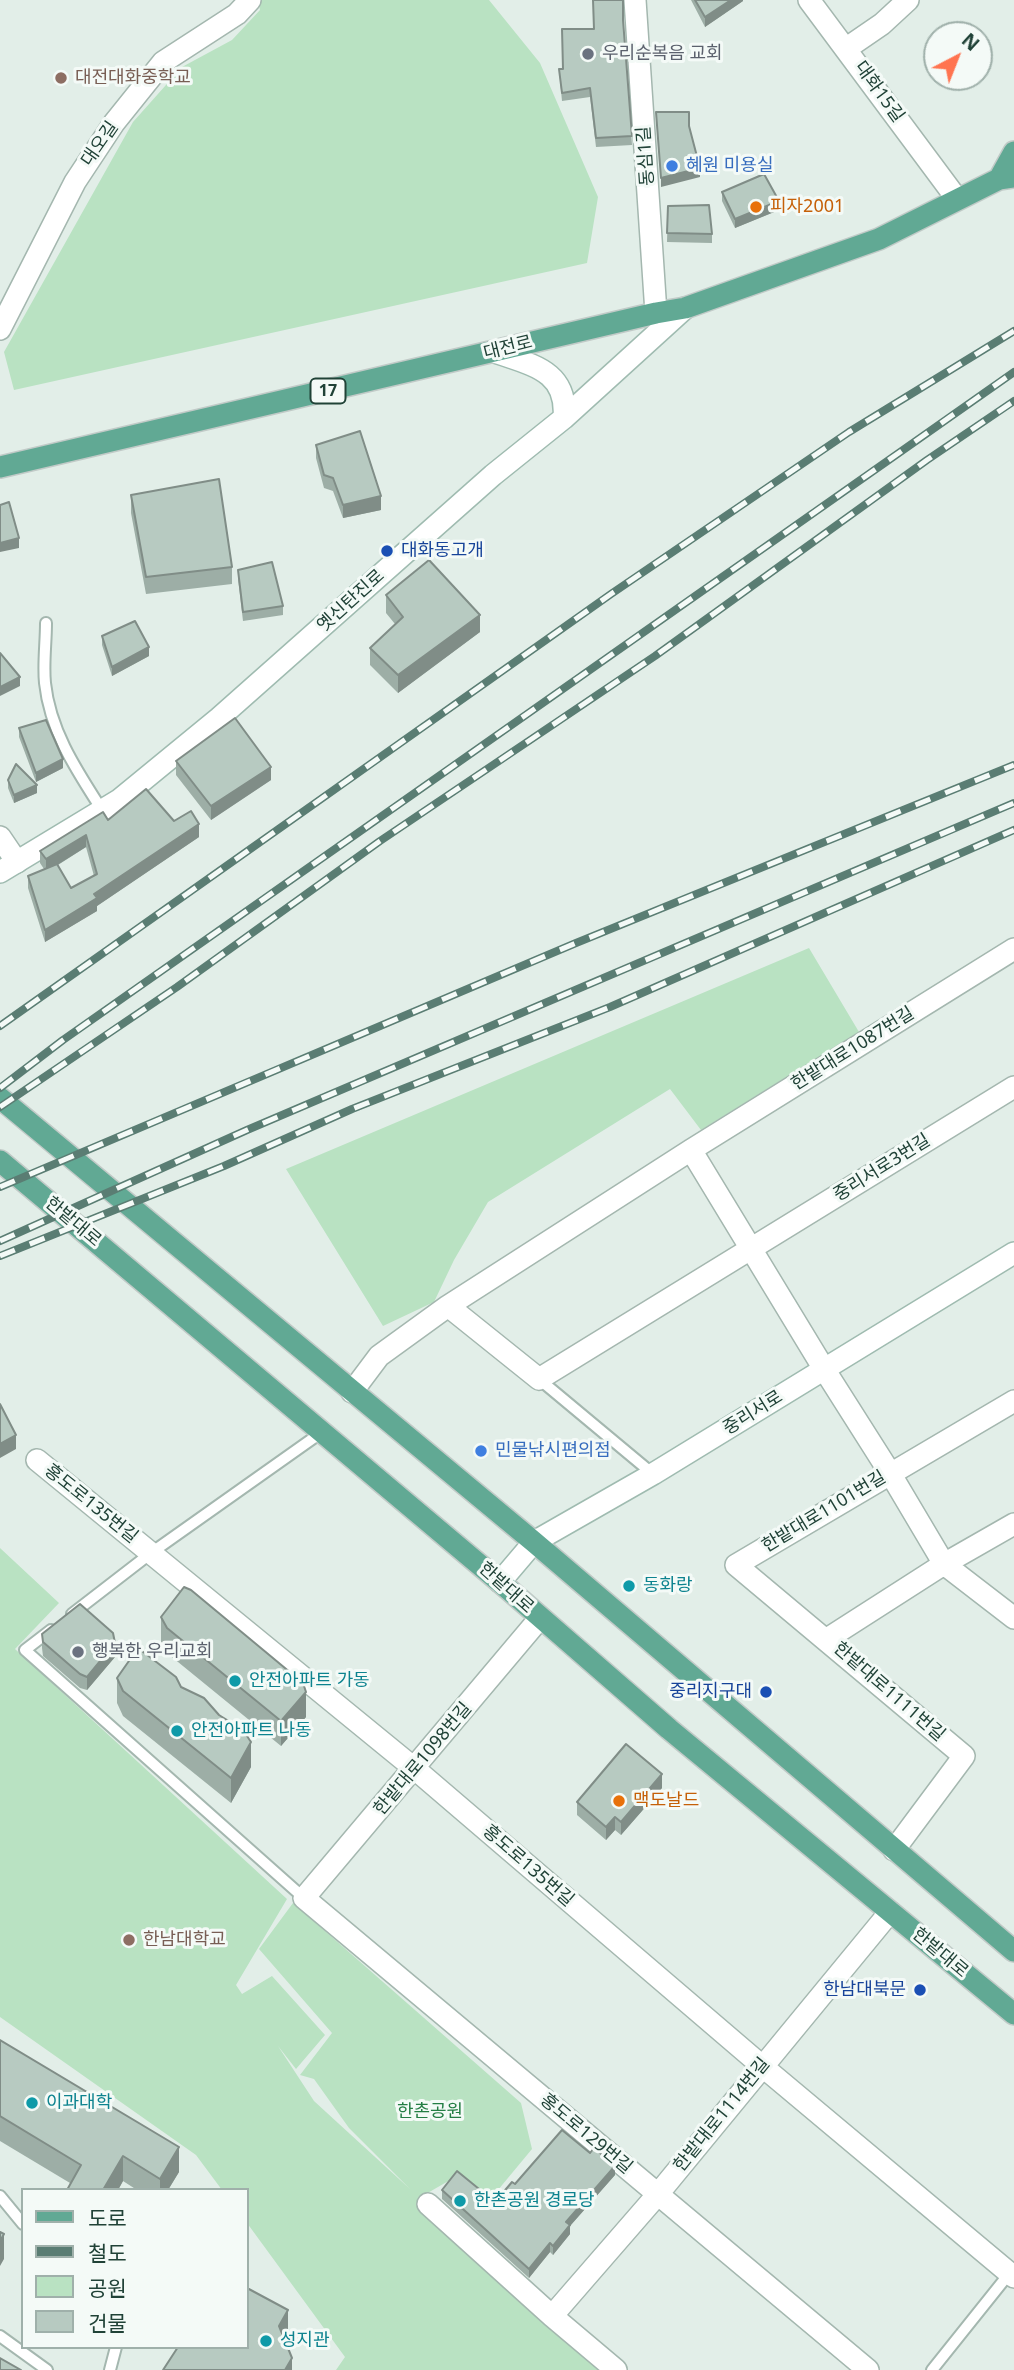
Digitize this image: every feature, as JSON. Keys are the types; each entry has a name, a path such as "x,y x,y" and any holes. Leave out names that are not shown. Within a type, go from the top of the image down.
{"main road":[{"name":"대전로","path":"0,467 685,308 879,239 957,199 1006,178 1014,152"},
{"path":"0,1098 534,1542 1014,1951"},
{"name":"한밭대로","path":"0,1161 500,1581 668,1729 1014,2014"}],"street":[{"name":"대오길","path":"0,330 75,182 114,123 163,62 237,15 250,0"},
{"name":"동심1길","path":"635,0 656,313"},
{"path":"809,0 847,48"},
{"name":"대화15길","path":"908,0 882,24 847,48 957,199"},
{"name":"옛신탄진로","path":"8,867 119,800 219,718 492,474 565,418 685,308"},
{"path":"495,352 542,369 557,383 566,401 565,418"},
{"path":"0,837 8,867"},
{"name":"한밭대로1087번길","path":"352,1392 379,1356 448,1307 691,1150 1014,949"},
{"name":"중리서로3번길","path":"539,1379 1014,1087"},
{"path":"691,1150 944,1564 1014,1618"},
{"name":"중리서로","path":"500,1581 534,1542 653,1474 1014,1252"},
{"path":"448,1307 539,1379"},
{"name":"한밭대로1101번길","path":"827,1639 736,1565 1014,1401"},
{"name":"홍도로135번길","path":"37,1460 415,1769 762,2066 1012,2273"},
{"name":"한밭대로1111번길","path":"894,1850 964,1756 827,1639 944,1564 1014,1524"},
{"name":"한밭대로1098번길","path":"304,1898 540,1618"},
{"name":"홍도로129번길","path":"304,1898 868,2370"},
{"name":"한밭대로1114번길","path":"552,2316 658,2194 890,1912"},
{"path":"428,2204 616,2370"}],"lane":[{"path":"46,623 45,682 51,716 72,764 102,810"},
{"path":"539,1379 653,1474"},
{"path":"67,1617 151,1553 323,1431"},
{"path":"56,1625 25,1650 304,1898"},
{"path":"0,2196 21,2222"},
{"path":"932,2370 1012,2273"},
{"path":"0,2336 47,2370"},
{"path":"110,2370 115,2349"}],"green space":[{"path":"258,0 489,0 540,63 598,197 587,263 14,390 4,352 133,122 182,67 232,40 260,10"},
{"path":"809,948 859,1032 701,1130 670,1089 488,1202 454,1260 434,1302 383,1326 286,1169"},
{"name":"한남대학교","path":"0,1548 59,1603 15,1649 287,1899 236,1985 242,1994 272,1976 325,2035 296,2069 278,2046 314,2101 410,2189 349,2128 314,2079 300,2075 332,2033 259,1949 293,1903 521,2103 532,2149 493,2196 457,2176 419,2198 604,2370 336,2370 345,2357 248,2224 248,2188 221,2188 196,2155 0,2017"}],"building":[{"path":"593,0 623,0 632,136 596,138 590,88 562,93 559,69 563,69 562,29 594,29"},
{"path":"695,0 731,0 705,17"},
{"path":"656,112 689,112 689,126 700,168 661,178"},
{"path":"764,174 779,201 735,219 722,192"},
{"path":"709,205 712,234 667,233 668,206"},
{"path":"360,431 381,496 343,505 333,478 324,475 316,445"},
{"path":"219,479 232,567 146,577 131,495"},
{"path":"9,502 19,538 0,543 0,505"},
{"path":"429,560 480,615 398,675 370,648 403,617 386,595"},
{"path":"272,562 283,606 243,612 238,570"},
{"path":"135,621 149,647 112,667 102,636"},
{"path":"0,653 20,677 0,687"},
{"path":"235,718 271,767 211,806 176,761"},
{"path":"46,720 63,759 36,773 19,728"},
{"path":"16,764 37,785 14,795 8,780"},
{"path":"146,789 174,821 191,811 199,824 94,894 97,898 45,930 28,876 57,864 71,888 97,874 86,835 46,859 40,851 103,812 108,820"},
{"path":"0,1404 16,1435 0,1444"},
{"path":"184,1587 303,1683 306,1692 281,1721 167,1628 161,1617"},
{"name":"행복한 우리교회","path":"80,1604 113,1633 115,1643 87,1677 43,1642 42,1634"},
{"path":"138,1648 176,1677 181,1687 204,1698 219,1715 243,1730 251,1742 231,1778 123,1691 117,1678"},
{"name":"맥도날드","path":"626,1744 662,1774 621,1822 615,1817 606,1827 577,1802"},
{"name":"이과대학","path":"0,2040 179,2147 160,2179 123,2156 104,2188 68,2188 81,2165 0,2116"},
{"path":"562,2130 590,2153 594,2148 615,2166 566,2222 570,2225 553,2246 550,2243 529,2269 442,2190 457,2171 495,2202 512,2182 515,2184"},
{"name":"성지관","path":"248,2289 288,2310 279,2326 292,2358 285,2370 163,2370 177,2349 248,2349"},
{"path":"0,2358 21,2370 0,2370"}],"railway":[{"path":"0,1026 611,594 849,432 1014,331"},
{"path":"0,1088 63,1040 1014,372"},
{"path":"0,1107 177,987 380,841 655,656 927,460 1014,401"},
{"path":"0,1187 576,943 1014,765"},
{"path":"0,1241 247,1130 1014,803"},
{"path":"0,1256 224,1166 352,1109 610,1007 1014,830"}],"place":[{"name":"우리순복음 교회","path":"588,54"},
{"name":"대전대화중학교","path":"61,78"},
{"name":"혜원 미용실","path":"672,166"},
{"name":"피자2001","path":"756,207"},
{"name":"대화동고개","path":"387,551"},
{"name":"민물낚시편의점","path":"481,1451"},
{"name":"동화랑","path":"629,1586"},
{"name":"행복한 우리교회","path":"78,1652"},
{"name":"안전아파트 가동","path":"235,1681"},
{"name":"중리지구대","path":"766,1692"},
{"name":"안전아파트 나동","path":"177,1731"},
{"name":"맥도날드","path":"619,1801"},
{"name":"한남대학교","path":"129,1940"},
{"name":"한남대북문","path":"920,1990"},
{"name":"이과대학","path":"32,2103"},
{"name":"한촌공원 경로당","path":"460,2201"},
{"name":"성지관","path":"266,2341"}],"park label":[{"name":"한촌공원","path":"430,2112"}]}
